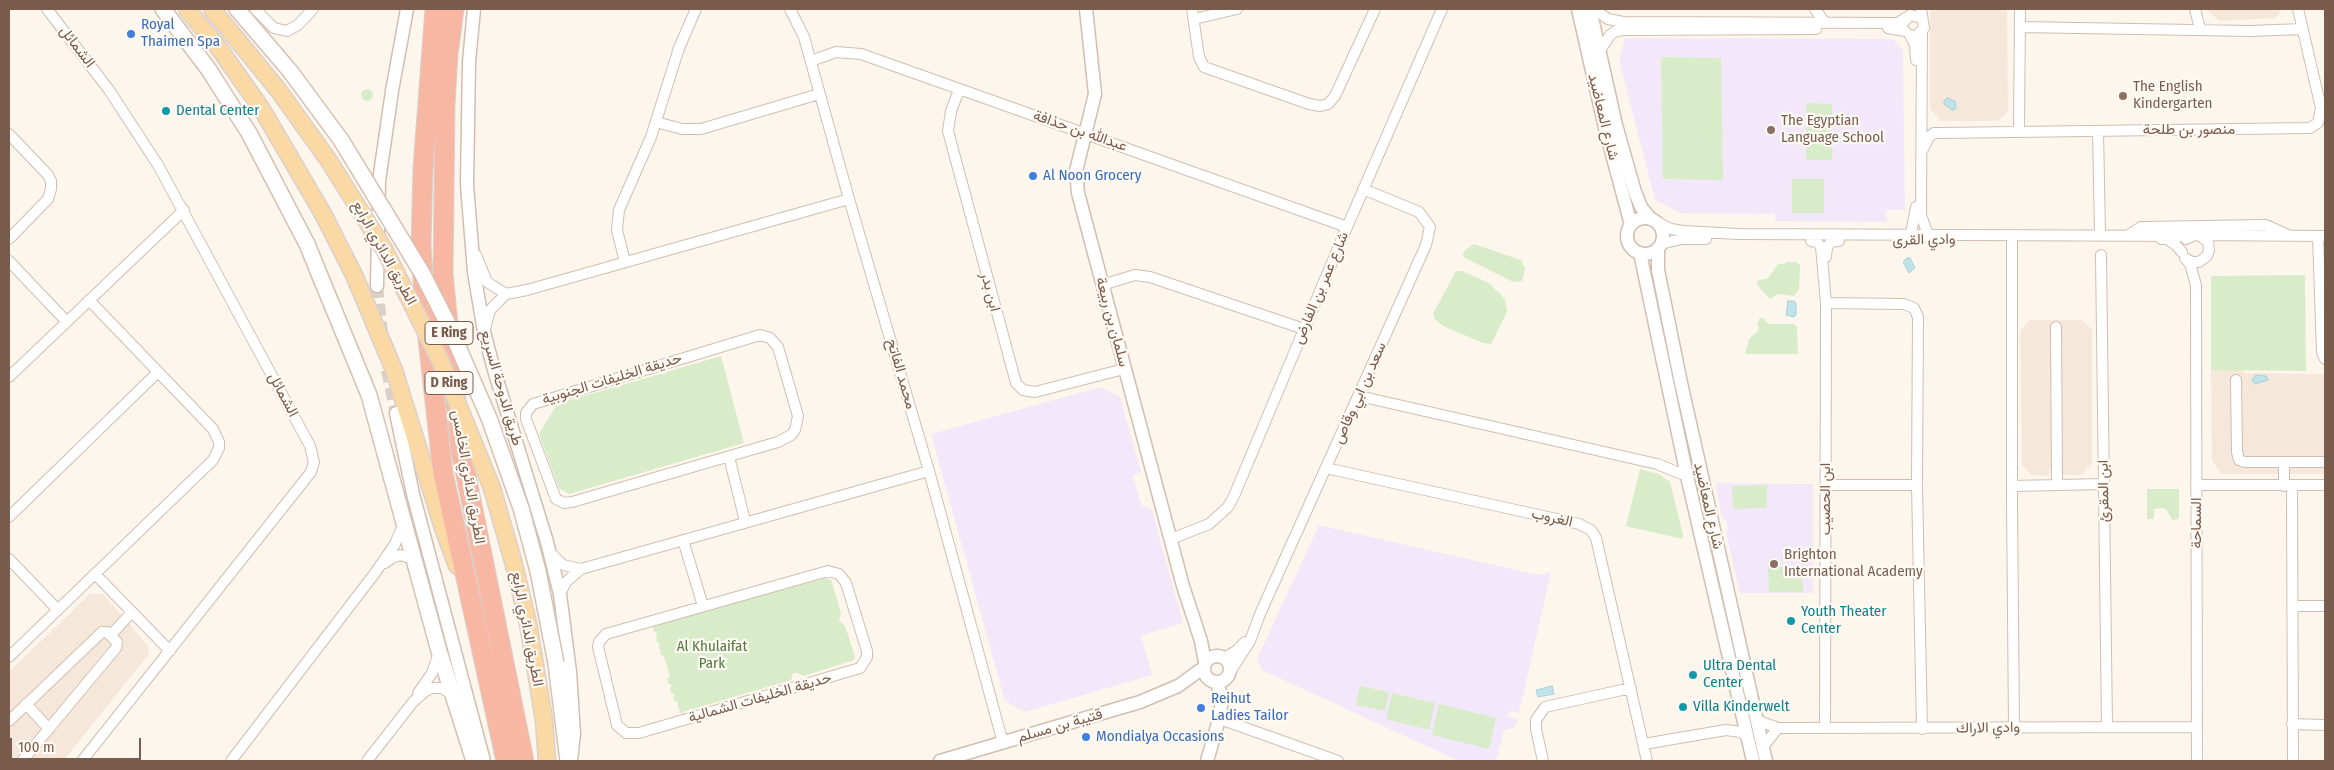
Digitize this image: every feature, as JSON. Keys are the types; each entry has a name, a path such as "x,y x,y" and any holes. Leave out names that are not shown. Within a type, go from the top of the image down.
{"highway":[{"name":"الطريق الدائري الخامس","path":"435,9 423,168 422,245 425,313 443,473 471,606"},
{"name":"الطريق الدائري الخامس","path":"454,9 444,105 443,274 461,452 524,761"},
{"name":"D Ring","path":"471,606 506,761"}],"main road":[{"path":"163,9 209,70 236,112 306,244 369,395 439,651 474,761"},
{"name":"D Ring","path":"187,9 218,47 260,108 322,212 354,275 373,315 394,370 443,528 471,606"},
{"name":"الطريق الدائري الرابع","path":"212,9 279,90 329,161 384,249 440,360 492,488 513,561 528,623 544,720 548,761"},
{"name":"الطريق الدائري الرابع","path":"238,9 290,71 341,140 422,273 449,326 489,418 520,508 538,571 556,663 570,761"}],"street":[{"name":"الشمائل","path":"46,9 88,62 125,114 184,210 310,446 314,462 311,472 82,761"},
{"path":"255,9 274,28 287,31 298,25 313,9"},
{"path":"377,286 378,181 392,91 408,9"},
{"name":"طريق الدوحة السريع","path":"474,9 469,62 468,184 470,236 484,332 560,594 570,672 574,734 570,761"},
{"path":"625,262 617,230 619,210 645,152 679,48 696,9"},
{"name":"محمد الفاتح","path":"790,9 804,37 811,60 849,199 929,471 1003,743"},
{"name":"سلمان بن ربيعة","path":"1086,9 1095,94 1084,132 1076,171 1076,183 1124,369 1198,630 1204,665"},
{"path":"1237,9 1193,14 1199,58 1204,67 1309,104 1320,106 1328,104 1334,96 1375,9"},
{"name":"شارع عمر بن الفارض","path":"1171,538 1209,524 1228,507 1234,496 1363,189 1442,9"},
{"name":"شارع المعاضيد","path":"1578,9 1605,128 1631,225"},
{"path":"1592,9 1608,19 1623,22 1898,23 1909,14 1921,13 1924,24 1922,31 1921,215 1929,237"},
{"name":"شارع المعاضيد","path":"1592,9 1616,125 1641,207 1653,220"},
{"path":"1801,22 1809,9"},
{"path":"1815,9 1825,23"},
{"path":"2019,131 2020,9"},
{"path":"2195,9 2200,30"},
{"name":"منصور بن طلحة","path":"1940,133 2295,130 2315,126 2320,119 2321,108 2298,9"},
{"path":"1909,14 1902,24 1916,51 1916,217 1910,237"},
{"path":"2020,27 2200,30 2302,29"},
{"path":"1601,49 1610,35 1616,31 1625,30 1887,28 1916,35 1922,31"},
{"name":"عبدالله بن حذافة","path":"811,60 836,52 861,54 1347,227"},
{"name":"ابن بدر","path":"959,90 949,119 948,131 1016,383 1023,390 1035,392 1124,369"},
{"path":"656,122 682,129 701,129 819,94"},
{"path":"1922,115 1940,133"},
{"path":"2098,131 2100,234"},
{"path":"1922,149 1929,137 1940,133"},
{"path":"9,134 48,175 51,181 48,199 9,239"},
{"name":"سعد بن ابي وقاص","path":"1230,672 1248,645 1426,245 1430,227 1419,212 1363,189"},
{"path":"484,332 490,310 506,294 527,290 849,199"},
{"path":"9,377 184,210"},
{"path":"1640,219 1653,220 1663,232 1660,246 1648,254 1640,253 1633,249 1628,239 1631,225 1640,219"},
{"name":"وادي القرى","path":"1653,220 1671,229 1693,232 1910,237 2167,239 2176,245 2184,255"},
{"name":"وادي القرى","path":"2130,234 2141,227 2266,225 2289,235"},
{"name":"وادي القرى","path":"2012,237 2100,234 2322,236"},
{"path":"2207,254 2208,242 2195,235 2183,242 2184,255 2195,263 2234,235"},
{"path":"470,236 481,272 487,282 506,294"},
{"path":"2322,236 2322,353 2325,359"},
{"name":"وادي القرى","path":"1660,246 1681,239 1839,242 1910,237"},
{"path":"2012,237 2014,727"},
{"name":"ابن الحصيب","path":"1811,241 1817,242 1821,247 1825,270"},
{"name":"ابن الحصيب","path":"1825,728 1825,270 1827,247 1831,242 1839,242"},
{"name":"شارع المعاضيد","path":"1660,246 1658,270 1681,383 1766,761"},
{"name":"شارع المعاضيد","path":"1640,253 1686,476 1753,761"},
{"name":"السماحة","path":"2196,284 2207,254"},
{"name":"ابن المقرئ","path":"2101,255 2107,727"},
{"name":"السماحة","path":"2184,255 2190,264 2196,284 2197,761"},
{"path":"9,261 66,322"},
{"path":"1102,285 1135,275 1150,277 1304,329"},
{"path":"9,657 213,460 219,448 219,442 213,429 89,300"},
{"path":"1826,303 1896,303 1909,305 1917,311 1917,485 1922,728"},
{"path":"2056,327 2057,484"},
{"name":"حديقة الخليفات الجنوبية","path":"760,335 765,336 770,338 778,347 798,416 795,430 785,439 728,456 564,503 554,495 527,425 526,413 533,404 560,394 726,344 760,335"},
{"path":"9,517 158,372"},
{"path":"2236,380 2238,458 2245,462 2325,462"},
{"path":"1359,396 1657,464 1686,476"},
{"path":"396,413 413,494 484,761"},
{"path":"1657,464 1664,464 1674,460 1681,448"},
{"path":"728,456 745,522"},
{"path":"2284,462 2288,486 2293,606 2292,761"},
{"name":"الغروب","path":"1326,468 1586,526 1596,538 1647,761"},
{"path":"560,594 566,582 581,569 929,471"},
{"path":"2012,486 2104,484"},
{"path":"1826,485 1917,485"},
{"path":"2196,485 2325,486"},
{"path":"231,761 375,573 395,544 404,523"},
{"path":"683,540 703,606"},
{"path":"549,551 562,565 581,569"},
{"path":"375,573 396,556 404,555 414,559"},
{"path":"9,559 58,610"},
{"name":"حديقة الخليفات الشمالية","path":"822,572 834,572 846,583 867,657 860,668 854,671 639,733 626,733 621,730 615,718 599,652 598,647 602,637 611,632 703,606 822,572"},
{"path":"95,574 170,651"},
{"path":"2293,606 2325,606"},
{"path":"110,635 132,612"},
{"name":"سلمان بن ربيعة","path":"1198,630 1221,657"},
{"path":"1220,717 1222,696 1213,681 1205,675 1204,665 1210,657 1221,657 1239,648 1253,631"},
{"path":"9,722 102,632 107,632 117,642 116,648 22,761"},
{"path":"367,761 413,702 432,674 439,651"},
{"path":"1207,761 1220,717 1226,704 1230,672 1229,664 1221,657"},
{"name":"قتيبة بن مسلم","path":"1178,686 1204,665"},
{"path":"1213,681 1223,681 1230,672"},
{"name":"قتيبة بن مسلم","path":"940,761 1130,705 1178,686 1213,681"},
{"path":"413,702 432,688 442,688 454,696"},
{"path":"1543,761 1536,729 1536,720 1545,707 1631,688"},
{"path":"26,704 49,729"},
{"path":"1726,730 1741,711"},
{"path":"1220,717 1338,761"},
{"name":"وادي الاراك","path":"1756,720 1778,728 2198,727"},
{"path":"2292,724 2325,725"},
{"path":"1763,746 1778,728"},
{"path":"1644,744 1726,730 1742,732 1747,737"}],"shaded area":[{"path":"1930,9 2007,9 2008,111 1999,121 1941,121 1930,109"},
{"path":"2206,9 2281,9 2281,11 2276,18 2219,21"},
{"name":"The Egyptian Language School","path":"1625,38 1893,39 1903,50 1905,210 1886,210 1887,222 1775,221 1775,214 1680,213 1655,200 1619,60"},
{"path":"2030,320 2082,320 2092,330 2092,464 2081,475 2062,475 2062,469 2049,469 2049,476 2032,475 2022,465 2020,331"},
{"path":"2211,370 2244,370 2244,373 2325,374 2325,474 2222,474 2212,461"},
{"path":"1101,387 1120,397 1141,472 1133,475 1141,505 1152,509 1183,623 1141,636 1152,675 1025,712 1005,701 931,434"},
{"name":"Brighton International Academy","path":"1716,483 1813,484 1813,593 1740,593 1726,533 1728,529 1726,520 1722,518"},
{"path":"1319,525 1538,575 1551,572 1519,713 1509,711 1508,717 1518,719 1515,727 1504,730 1496,761 1459,761 1262,670 1257,659"},
{"path":"90,594 103,594 148,646 149,654 63,761 9,761 9,672"}],"green space":[{"path":"1661,57 1721,58 1723,180 1663,179"},
{"path":"369,89 372,90 372,100 365,101 362,100 361,93 362,90"},
{"path":"1806,103 1832,104 1832,160 1806,160"},
{"path":"1792,179 1824,179 1824,213 1792,213"},
{"path":"1474,244 1521,260 1525,268 1522,281 1513,282 1465,258 1463,255 1464,251"},
{"path":"1785,262 1797,262 1797,264 1800,264 1799,290 1794,296 1777,294 1770,299 1758,286 1757,281 1768,278 1778,264 1785,264"},
{"path":"1456,271 1462,271 1489,283 1505,299 1507,312 1491,344 1483,343 1443,326 1435,319 1433,314"},
{"path":"2305,275 2306,371 2211,370 2211,276"},
{"path":"1760,318 1763,318 1769,324 1794,324 1797,327 1798,354 1745,354 1749,339 1759,330 1757,323"},
{"path":"721,356 744,443 569,494 559,488 539,434 557,404"},
{"path":"1640,469 1659,474 1670,482 1683,535 1682,539 1626,526"},
{"path":"1767,485 1767,508 1733,509 1732,486"},
{"path":"2147,489 2179,489 2179,519 2172,520 2166,509 2161,508 2154,509 2154,519 2147,519"},
{"path":"1768,567 1802,567 1803,592 1769,592"},
{"name":"Al Khulaifat Park","path":"826,578 831,580 841,613 839,621 845,626 855,656 854,660 804,676 793,673 791,680 680,713 677,701 674,701 673,697 675,694 671,693 670,688 672,685 669,684 667,679 670,676 664,657 660,653 659,643 656,641 657,634 653,630 654,625"},
{"path":"1360,686 1389,692 1385,711 1356,705"},
{"path":"1392,693 1435,703 1429,730 1386,719"},
{"path":"1439,704 1496,718 1489,749 1432,735"}],"water":[{"path":"1947,98 1955,101 1956,108 1954,110 1944,104"},
{"path":"1910,258 1915,268 1909,273 1903,262"},
{"path":"1788,301 1796,303 1796,315 1794,317 1786,315"},
{"path":"2256,375 2266,376 2268,380 2255,384 2252,380"},
{"path":"1552,686 1554,694 1538,697 1536,690"}],"tunnel":[{"path":"377,286 382,333"},
{"path":"387,370 396,413"}],"place":[{"name":"Royal Thaimen Spa","path":"131,34"},
{"name":"The English Kindergarten","path":"2123,96"},
{"name":"Dental Center","path":"166,111"},
{"name":"The Egyptian Language School","path":"1771,130"},
{"name":"Al Noon Grocery","path":"1033,176"},
{"name":"Brighton International Academy","path":"1774,564"},
{"name":"Youth Theater Center","path":"1791,621"},
{"name":"Ultra Dental Center","path":"1693,675"},
{"name":"Villa Kinderwelt","path":"1683,707"},
{"name":"Reihut Ladies Tailor","path":"1201,708"},
{"name":"Mondialya Occasions","path":"1086,737"}]}
